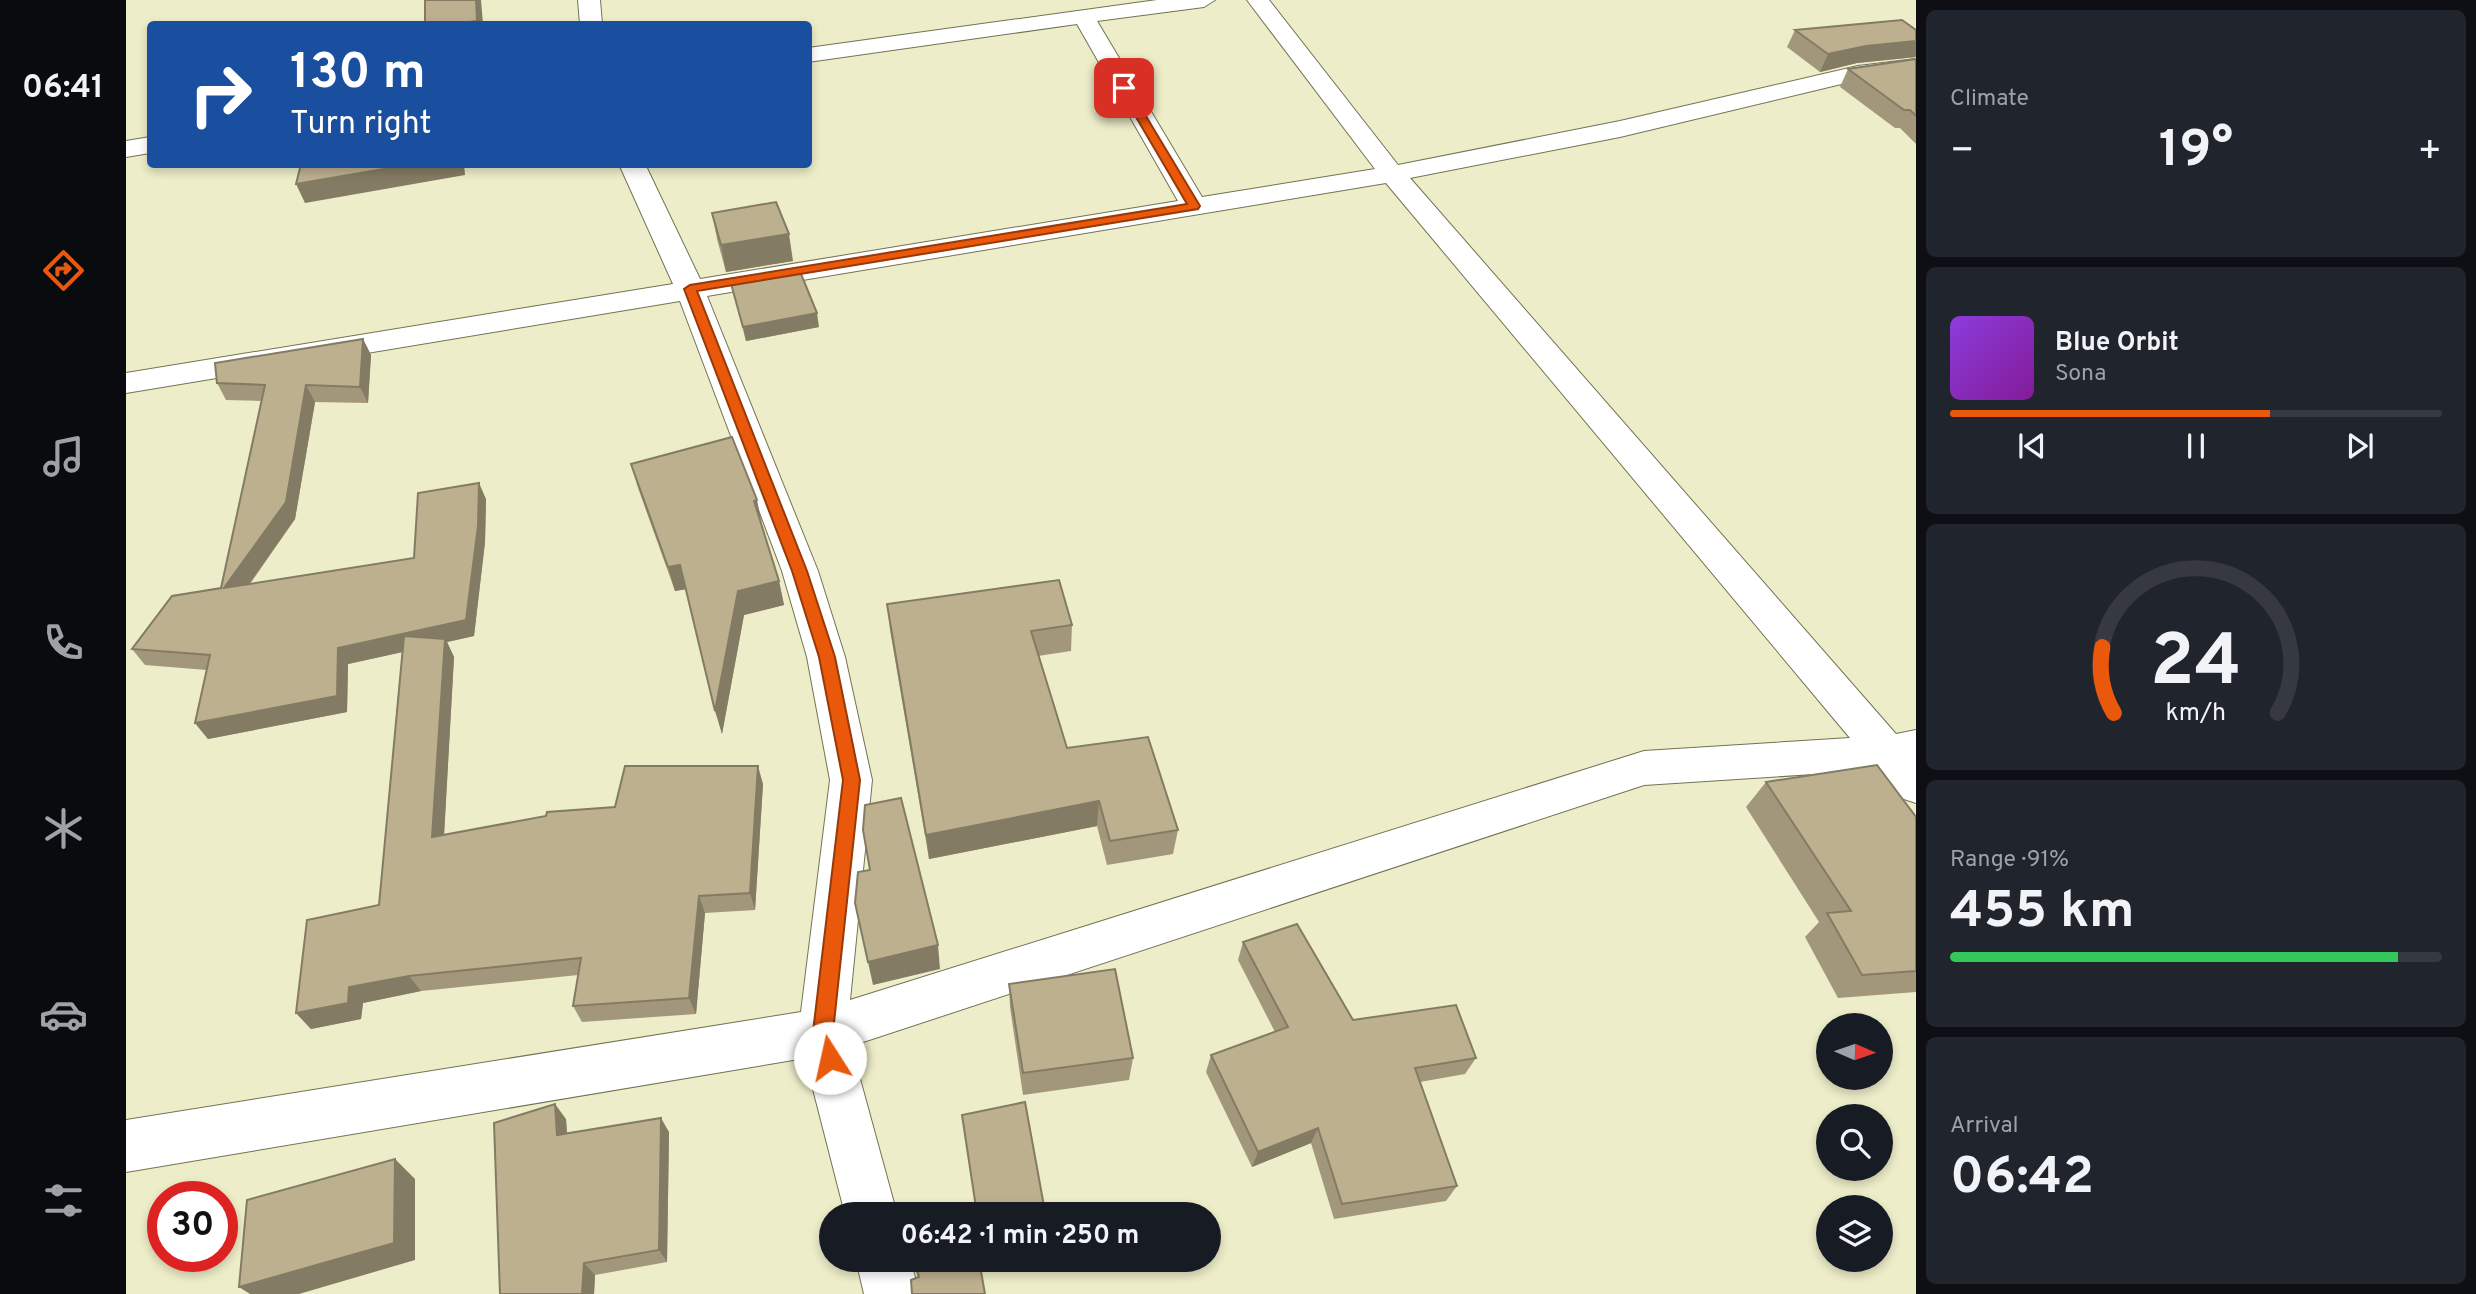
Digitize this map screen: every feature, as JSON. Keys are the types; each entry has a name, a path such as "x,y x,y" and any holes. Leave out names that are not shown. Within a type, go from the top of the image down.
{"street":[{"path":"589,0 591,21"},
{"path":"812,54 1204,0"},
{"path":"1258,0 1392,174 1907,762"},
{"path":"1083,16 1194,206"},
{"path":"126,383 1392,174 1620,129 1858,73 1916,66"},
{"path":"126,149 147,146"},
{"path":"634,168 690,289 800,571 827,657 851,780 823,1032 868,1202"},
{"path":"126,1146 823,1032 1644,768 1907,762"},
{"path":"886,1272 892,1294"}],"building":[{"path":"425,0 476,0 477,21 425,21"},
{"path":"1902,20 1916,30 1916,41 1866,46 1828,54 1795,30"},
{"path":"1916,59 1916,116 1848,69"},
{"path":"300,168 390,168 296,184"},
{"path":"776,202 789,234 721,245 712,213"},
{"path":"799,269 817,313 743,327 730,280"},
{"path":"363,339 360,387 306,385 286,502 224,588 414,558 418,493 479,483 478,526 466,620 338,648 337,696 195,723 210,655 132,649 172,596 221,588 265,385 217,383 215,363"},
{"path":"732,437 757,500 754,501 779,581 738,591 715,711 680,565 668,567 631,464"},
{"path":"1059,580 1072,625 1031,631 1067,748 1148,737 1178,830 1110,841 1099,801 926,835 887,604"},
{"path":"404,636 445,639 432,837 546,816 547,812 615,807 625,766 758,766 750,893 699,896 689,998 573,1006 581,958 409,976 349,987 348,1003 296,1013 307,920 379,905"},
{"path":"1877,765 1916,817 1916,971 1862,975 1827,913 1851,911 1766,782"},
{"path":"901,798 938,945 868,962 855,903 858,872 870,870 863,830 865,805"},
{"path":"1297,924 1353,1020 1456,1005 1476,1058 1415,1068 1457,1186 1342,1204 1318,1128 1258,1152 1211,1055 1288,1027 1243,942"},
{"path":"1115,969 1133,1058 1023,1073 1009,984"},
{"path":"1025,1102 1043,1202 975,1202 962,1115"},
{"path":"555,1104 557,1135 661,1118 659,1250 584,1263 582,1294 500,1294 494,1123"},
{"path":"395,1159 394,1243 239,1287 247,1200"},
{"path":"918,1272 981,1272 985,1294 912,1294 911,1280 919,1277"}],"route":[{"path":"830,1058 823,1032 851,780 827,657 800,571 690,289 1194,206 1124,88"}]}
